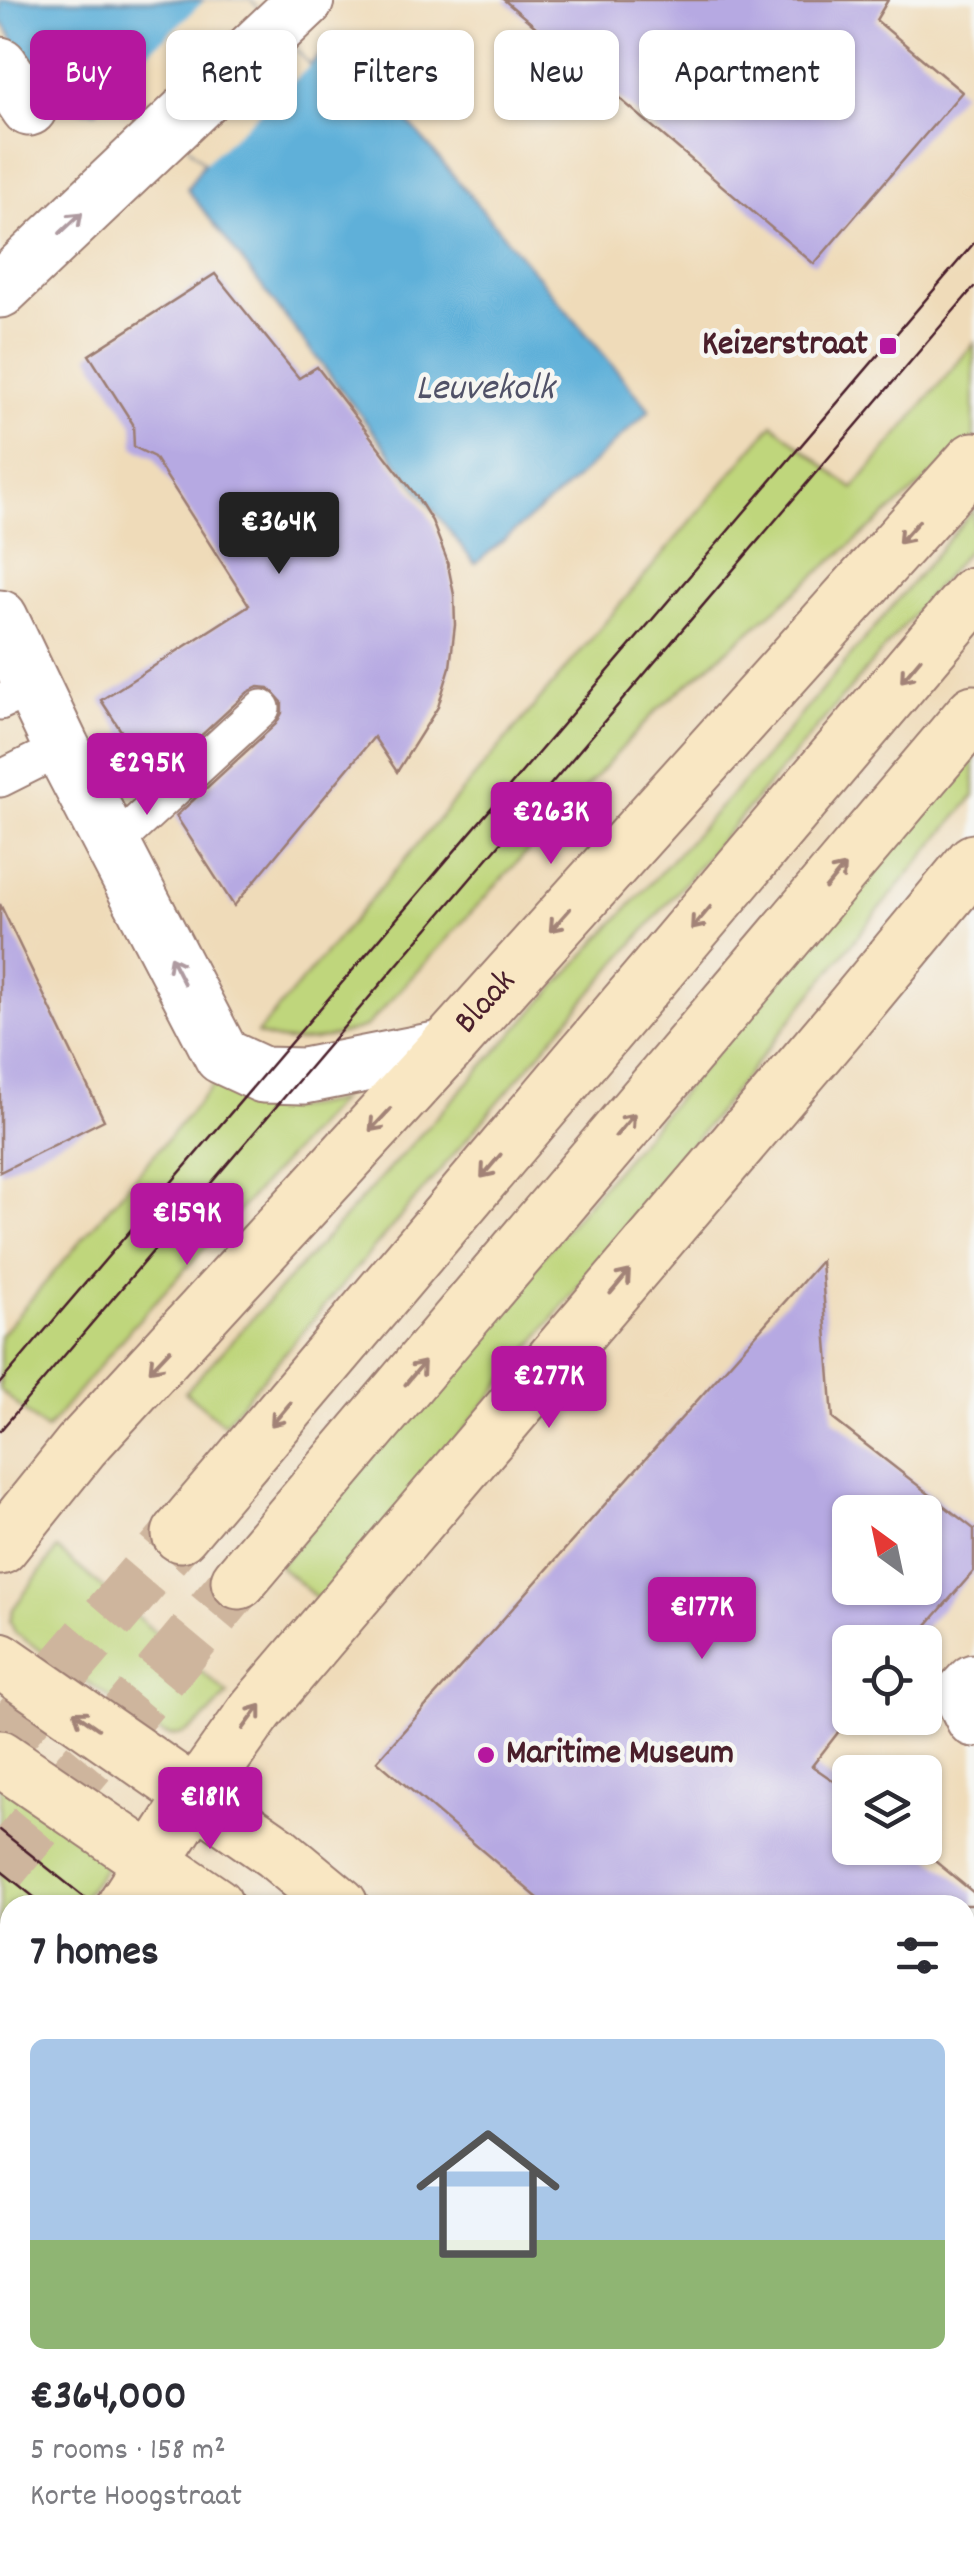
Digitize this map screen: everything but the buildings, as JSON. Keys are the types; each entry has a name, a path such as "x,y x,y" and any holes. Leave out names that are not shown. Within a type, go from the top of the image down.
{"main road":[{"name":"Blaak","path":"0,1546 81,1446 446,1048 974,460"},
{"path":"180,1534 974,596"},
{"path":"239,1581 974,713"},
{"path":"139,1883 257,1708 974,862"},
{"path":"0,1660 276,1852 328,1895"},
{"path":"0,1758 139,1883 180,1895"}],"street":[{"path":"0,290 291,14"},
{"path":"0,618 16,694 62,748 222,1056 263,1075 304,1076 446,1048"},
{"path":"974,1682 962,1695 974,1719"}],"lane":[{"path":"113,845 262,708"},
{"path":"0,779 62,748"}],"green space":[{"path":"974,343 974,440 656,711 366,1027 299,1041 257,1034 773,424 853,489"},
{"path":"974,509 974,543 224,1424 185,1392 764,759"},
{"path":"974,748 974,796 876,913 325,1605 279,1566"},
{"path":"214,1084 275,1107 340,1100 133,1326 46,1430 0,1390 0,1336"},
{"path":"57,1549 228,1694 199,1724 182,1734 163,1734 15,1633 10,1621 13,1609"},
{"path":"0,1774 106,1860 104,1869 84,1895 0,1895"}],"water":[{"name":"Leuvekolk","path":"0,0 250,0 278,30 166,30 166,120 297,120 297,51 310,65 317,58 317,120 407,120 650,410 565,489 475,564 187,189 204,163 146,100 146,30 30,30 30,65 0,19"}],"pier":[{"path":"205,0 250,0 277,30 173,30"},
{"path":"166,36 166,120 252,120 205,163 146,100 146,55"},
{"path":"297,52 310,66 297,78"}],"tunnel":[{"path":"0,1744 180,1534"},
{"path":"0,1868 239,1581"}],"tram line":[{"path":"0,1383 974,243"},
{"path":"0,1431 974,287"},
{"path":"0,1830 81,1895"},
{"path":"0,1870 31,1895"}],"place":[{"name":"Keizerstraat","path":"888,346"},
{"name":"Maritime Museum","path":"486,1755"}]}
